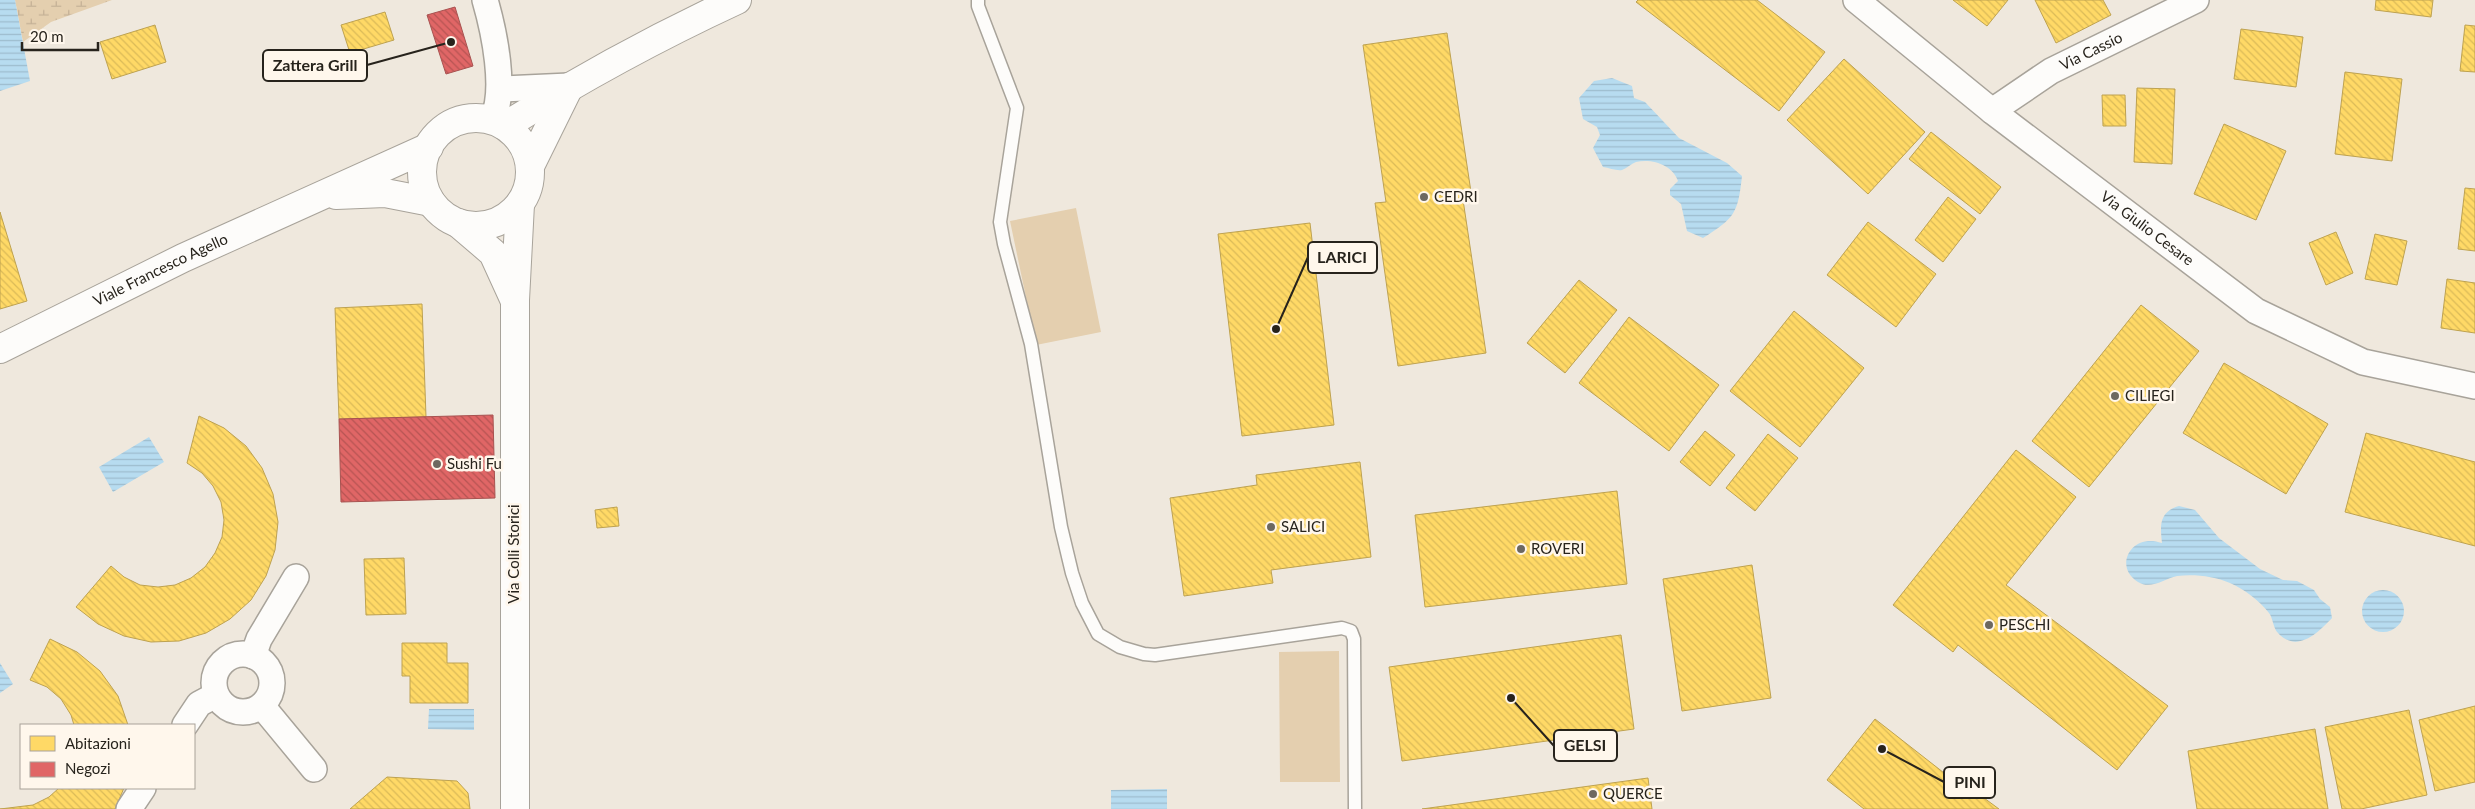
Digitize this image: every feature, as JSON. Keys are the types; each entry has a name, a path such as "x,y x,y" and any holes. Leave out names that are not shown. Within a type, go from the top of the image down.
{"main road":[{"path":"499,123 691,21 737,0"},
{"path":"530,166 569,86"},
{"path":"480,118 499,123 522,144 530,166 530,180 520,204 498,221 485,225 458,223 447,218 431,202 425,188 422,175 429,147 436,137 456,122 480,118"},
{"name":"Viale Francesco Agello","path":"0,349 183,258 429,147"},
{"name":"Viale Francesco Agello","path":"322,196 385,194 431,202"},
{"name":"Via Colli Storici","path":"515,809 515,300 520,204"},
{"name":"Via Colli Storici","path":"458,223 493,253 515,300"}],"street":[{"path":"485,0 500,89 497,111 499,123"},
{"name":"Via Giulio Cesare","path":"1856,0 1992,111 2256,311 2363,362 2475,386"},
{"name":"Via Cassio","path":"1992,111 2051,71 2196,0"},
{"path":"500,89 569,86"},
{"path":"253,656 259,639 296,576"},
{"path":"234,655 253,656 262,661 272,678 268,698 262,706 245,712 236,712 227,708 216,694 214,676 219,667 234,655"},
{"path":"186,724 199,704 216,694"},
{"path":"262,706 314,769"},
{"path":"128,809 141,789"}],"lane":[{"path":"978,0 978,6 1017,108 1000,222 1004,244 1031,344 1061,526 1072,573 1089,622 1098,634 1120,647 1155,655 1342,628 1351,631 1354,639 1355,809"}],"green space":[{"path":"15,0 112,0 51,22 23,42"},
{"path":"1076,208 1101,332 1036,345 1010,221"},
{"path":"1339,651 1340,782 1280,782 1279,652"}],"water":[{"path":"0,0 15,0 30,81 0,91"},
{"path":"1612,78 1632,86 1634,98 1645,102 1679,138 1727,163 1742,176 1739,198 1733,213 1722,225 1703,238 1687,231 1681,204 1670,195 1670,189 1678,181 1667,167 1655,162 1642,161 1636,162 1622,170 1603,167 1593,148 1600,135 1597,127 1583,119 1579,98 1594,81"},
{"path":"149,437 164,462 113,492 99,467"},
{"path":"2179,506 2195,510 2219,538 2260,569 2283,580 2297,581 2314,590 2320,599 2330,607 2332,618 2307,639 2293,641 2285,639 2278,633 2269,613 2256,599 2241,588 2230,583 2211,577 2190,575 2177,576 2148,585 2138,582 2131,576 2127,568 2126,560 2129,553 2142,542 2162,543 2162,520 2168,512"},
{"path":"2387,590 2395,593 2401,599 2404,611 2401,623 2395,629 2379,632 2371,629 2365,623 2362,607 2365,599 2371,593"},
{"path":"0,663 13,684 0,693"},
{"path":"429,709 474,709 474,730 428,729"},
{"path":"1167,789 1167,809 1111,809 1111,790"}],"building: Abitazioni":[{"path":"1638,0 1757,0 1825,52 1779,111 1636,2"},
{"path":"1953,0 2008,0 1987,26"},
{"path":"2035,0 2103,0 2111,15 2056,43"},
{"path":"2376,0 2433,0 2431,17 2375,10"},
{"path":"385,12 394,40 350,53 341,25"},
{"path":"155,25 166,62 112,79 100,42"},
{"path":"2465,25 2475,26 2475,72 2460,71"},
{"path":"2241,29 2303,37 2296,87 2234,79"},
{"name":"CEDRI","path":"1447,33 1471,192 1462,193 1486,353 1398,366 1375,203 1386,202 1363,45"},
{"path":"1844,59 1925,132 1868,194 1787,120"},
{"path":"2345,72 2402,79 2392,161 2335,154"},
{"path":"2137,88 2175,89 2172,164 2134,162"},
{"path":"2102,95 2125,95 2126,126 2103,126"},
{"path":"2224,124 2286,151 2256,220 2194,194"},
{"path":"1931,132 2001,187 1980,214 1909,159"},
{"path":"2465,188 2475,189 2475,251 2458,249"},
{"path":"1948,197 1976,219 1943,262 1915,240"},
{"path":"0,212 27,301 0,309"},
{"path":"1868,222 1936,274 1896,327 1827,275"},
{"path":"1310,223 1334,425 1242,436 1218,234"},
{"path":"2336,232 2353,273 2326,285 2309,243"},
{"path":"2375,234 2407,241 2397,285 2365,279"},
{"path":"2447,279 2475,283 2475,333 2441,328"},
{"path":"1579,280 1617,310 1565,373 1527,343"},
{"path":"422,304 426,417 339,419 335,308"},
{"name":"CILIEGI","path":"2141,305 2199,351 2089,487 2032,441"},
{"path":"1794,311 1864,368 1800,447 1730,391"},
{"path":"1629,317 1719,385 1669,451 1579,383"},
{"path":"2224,363 2328,424 2286,494 2183,433"},
{"path":"199,416 224,428 246,446 262,468 273,494 278,522 275,550 266,576 251,600 230,619 206,633 179,641 151,642 124,636 98,624 76,607 111,566 124,577 140,585 158,587 175,585 191,578 205,567 215,553 222,537 224,520 221,502 213,486 202,473 187,463"},
{"path":"1705,431 1735,455 1710,486 1680,462"},
{"path":"2366,433 2475,462 2475,546 2345,512"},
{"path":"1768,434 1798,458 1755,511 1726,488"},
{"name":"PESCHI","path":"2016,450 2076,497 2006,585 2168,706 2117,770 1958,645 1953,652 1893,605"},
{"name":"SALICI","path":"1360,462 1371,557 1271,570 1273,583 1184,596 1170,498 1257,485 1256,475"},
{"name":"ROVERI","path":"1617,491 1627,584 1425,607 1415,515"},
{"path":"617,507 619,526 597,528 595,510"},
{"path":"404,558 406,614 366,615 364,559"},
{"path":"1752,565 1771,698 1682,711 1663,579"},
{"path":"1621,635 1634,729 1402,761 1389,667"},
{"path":"50,639 77,652 100,671 118,696 128,724 74,724 71,715 61,699 47,687 30,680"},
{"path":"402,643 447,643 447,663 468,663 468,703 410,703 410,676 402,676"},
{"path":"2475,706 2475,782 2435,791 2419,720"},
{"path":"2409,710 2427,795 2361,809 2342,809 2325,727"},
{"path":"1875,719 1962,787 1965,784 1999,809 1864,809 1827,780"},
{"path":"2315,729 2328,809 2197,809 2188,751"},
{"path":"387,777 457,781 468,793 470,809 350,809"},
{"name":"QUERCE","path":"1648,778 1652,809 1422,809"},
{"path":"58,789 124,789 115,809 0,809 33,805 49,797"}],"building: Negozi":[{"path":"455,7 473,66 446,74 427,15"},
{"path":"493,415 495,498 341,502 339,419"}],"place":[{"name":"Zattera Grill","path":"451,42"},
{"name":"CEDRI","path":"1424,197"},
{"name":"LARICI","path":"1276,329"},
{"name":"CILIEGI","path":"2115,396"},
{"name":"Sushi Fu","path":"437,464"},
{"name":"SALICI","path":"1271,527"},
{"name":"ROVERI","path":"1521,549"},
{"name":"PESCHI","path":"1989,625"},
{"name":"GELSI","path":"1511,698"},
{"name":"PINI","path":"1882,749"},
{"name":"QUERCE","path":"1593,794"}]}
